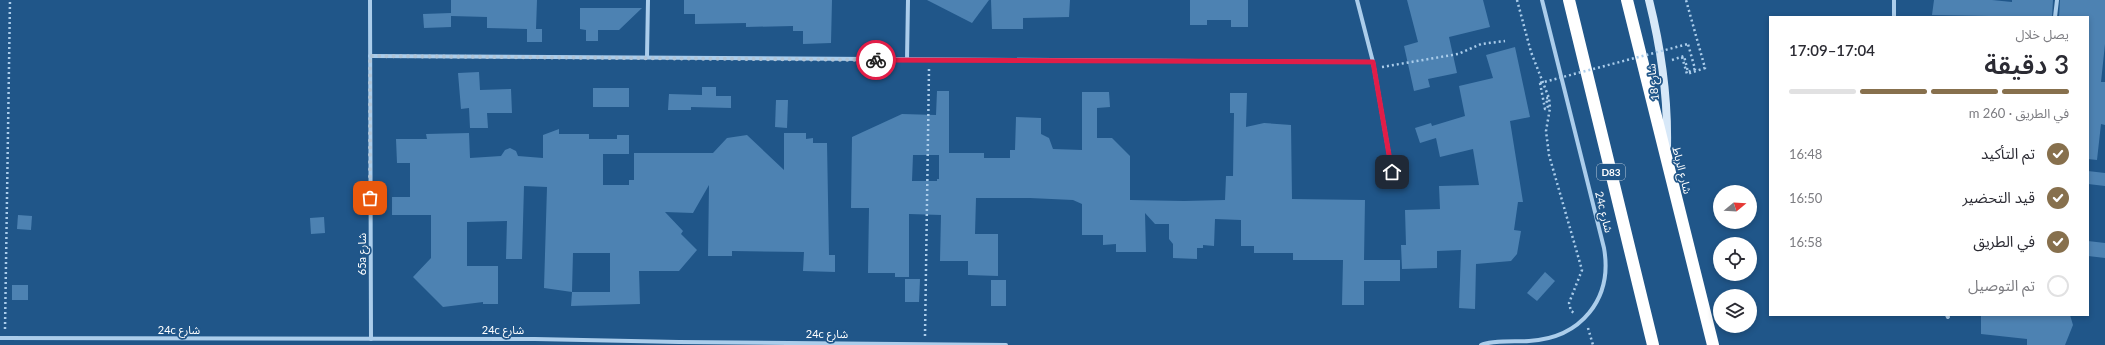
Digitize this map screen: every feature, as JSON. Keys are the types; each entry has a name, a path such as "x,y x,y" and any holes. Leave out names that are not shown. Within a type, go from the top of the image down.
{"highway":[{"name":"D83","path":"1569,0 1653,345"},
{"name":"شارع الرباط","path":"1627,0 1713,345"}],"street":[{"name":"65a شارع","path":"370,0 371,339"},
{"path":"647,58 648,0"},
{"path":"907,60 908,0"},
{"path":"1357,0 1373,62 1392,172"},
{"name":"24c شارع","path":"1481,345 1547,338 1560,334 1584,320 1597,302 1602,292 1605,276 1606,259 1542,0"},
{"name":"شارع 18","path":"1649,0 1658,35 1662,63 1667,115 1667,163"},
{"path":"1894,0 1894,16"},
{"path":"2055,16 2057,0"},
{"path":"370,56 1373,62"},
{"name":"24c شارع","path":"2,338 534,339 679,344 925,343 1006,345"}],"path":[{"path":"2,338 10,0"},
{"path":"1517,0 1531,52 1549,98 1550,108 1546,131 1549,155 1582,270 1569,303 1572,311 1584,320 1593,345"},
{"path":"1549,98 1546,98 1548,108 1545,109 1540,83 1688,44 1695,69 1688,72 1683,56 1687,74 1705,68 1686,0"},
{"path":"1374,69 1458,54 1481,44 1505,41"},
{"path":"925,343 929,60"}],"building":[{"path":"451,0 537,0 536,29 542,29 542,42 527,42 527,29 487,28 487,17 451,16"},
{"path":"684,0 832,0 831,43 803,44 803,31 793,31 793,26 746,27 746,23 695,24 695,14 684,14"},
{"path":"927,0 989,0 972,23"},
{"path":"991,0 1070,0 1069,17 1023,18 1023,29 992,29"},
{"path":"1190,0 1248,0 1248,27 1231,27 1231,20 1207,20 1207,25 1190,25"},
{"path":"1407,0 1483,0 1490,27 1449,37 1457,73 1428,79 1430,87 1414,91 1404,46 1418,42"},
{"path":"1934,0 1992,0 2012,2 2012,0 2053,0 2052,16 1932,15"},
{"path":"2060,0 2105,0 2105,44 2101,82 2105,82 2105,125 2101,124 2097,160 2089,159 2089,16 2059,16"},
{"path":"580,8 642,8 619,30 598,30 598,41 586,41 586,30 580,29"},
{"path":"451,13 451,27 424,28 423,14"},
{"path":"1515,47 1530,117 1510,121 1523,202 1518,202 1514,230 1521,231 1517,254 1511,261 1476,264 1475,309 1459,308 1461,250 1437,251 1437,268 1402,269 1401,245 1406,245 1405,210 1440,209 1439,186 1479,185 1473,149 1440,157 1436,138 1420,143 1415,128 1431,123 1432,126 1465,116 1459,86 1493,78 1486,55"},
{"path":"479,72 480,90 511,89 512,113 487,113 488,128 470,128 469,108 461,109 458,73"},
{"path":"702,87 716,87 716,96 731,96 731,108 691,107 691,110 668,110 669,94 702,95"},
{"path":"593,88 629,88 629,107 593,107"},
{"path":"937,91 949,91 949,153 984,153 984,158 1010,158 1010,150 1015,150 1016,117 1041,118 1041,134 1049,138 1053,149 1082,150 1082,92 1109,92 1110,107 1097,108 1097,138 1112,138 1130,156 1130,200 1225,200 1226,176 1233,176 1234,113 1230,113 1230,93 1247,93 1246,127 1264,123 1291,125 1292,199 1365,200 1364,260 1400,260 1400,281 1364,281 1364,305 1342,305 1343,260 1293,260 1293,253 1254,253 1254,246 1241,246 1241,220 1215,219 1214,246 1203,245 1203,248 1197,248 1197,259 1173,258 1173,244 1169,239 1169,224 1155,224 1145,213 1146,252 1116,252 1116,244 1103,245 1103,235 1082,235 1082,204 1073,200 1030,198 976,198 975,234 998,234 998,276 968,275 968,261 940,261 941,215 909,214 909,277 895,277 895,273 868,273 869,208 851,208 852,137 902,114 936,115","holes":["913,155 939,155 939,179 937,179 937,181 912,181"]},
{"path":"776,100 788,100 787,128 775,127"},
{"path":"559,129 559,134 589,134 589,139 617,139 617,135 629,135 629,154 603,154 603,185 629,185 629,180 634,180 634,153 713,153 727,138 747,135 784,170 784,133 806,133 806,139 813,138 813,143 827,143 829,255 835,255 835,272 803,271 804,252 732,251 732,256 708,256 709,185 693,213 665,212 683,231 681,234 697,250 679,271 639,271 640,304 571,306 572,292 544,288 547,187 524,186 522,259 506,259 507,221 467,222 467,266 498,266 498,304 483,304 483,302 443,307 413,277 431,258 431,215 392,215 392,197 410,197 410,163 397,163 396,139 427,139 426,134 469,133 470,158 501,156 505,150 510,148 516,151 518,156 543,158 543,135","holes":["573,253 610,253 610,292 572,292"]},
{"path":"2089,171 2105,173 2105,186 2089,184"},
{"path":"18,215 32,216 31,230 17,229"},
{"path":"324,217 325,233 311,234 310,218"},
{"path":"2089,241 2105,243 2105,258 2089,256"},
{"path":"1545,272 1555,281 1537,301 1527,293"},
{"path":"905,279 920,279 919,302 905,302"},
{"path":"991,280 1006,280 1006,306 991,306"},
{"path":"12,285 28,285 28,300 12,300"},
{"path":"1981,316 2070,316 2073,325 2065,345 2027,345 2027,339 1981,334"}],"way so far":[{"path":"370,198 370,56 876,60"}],"route":[{"path":"876,60 1373,62 1392,172"}]}
